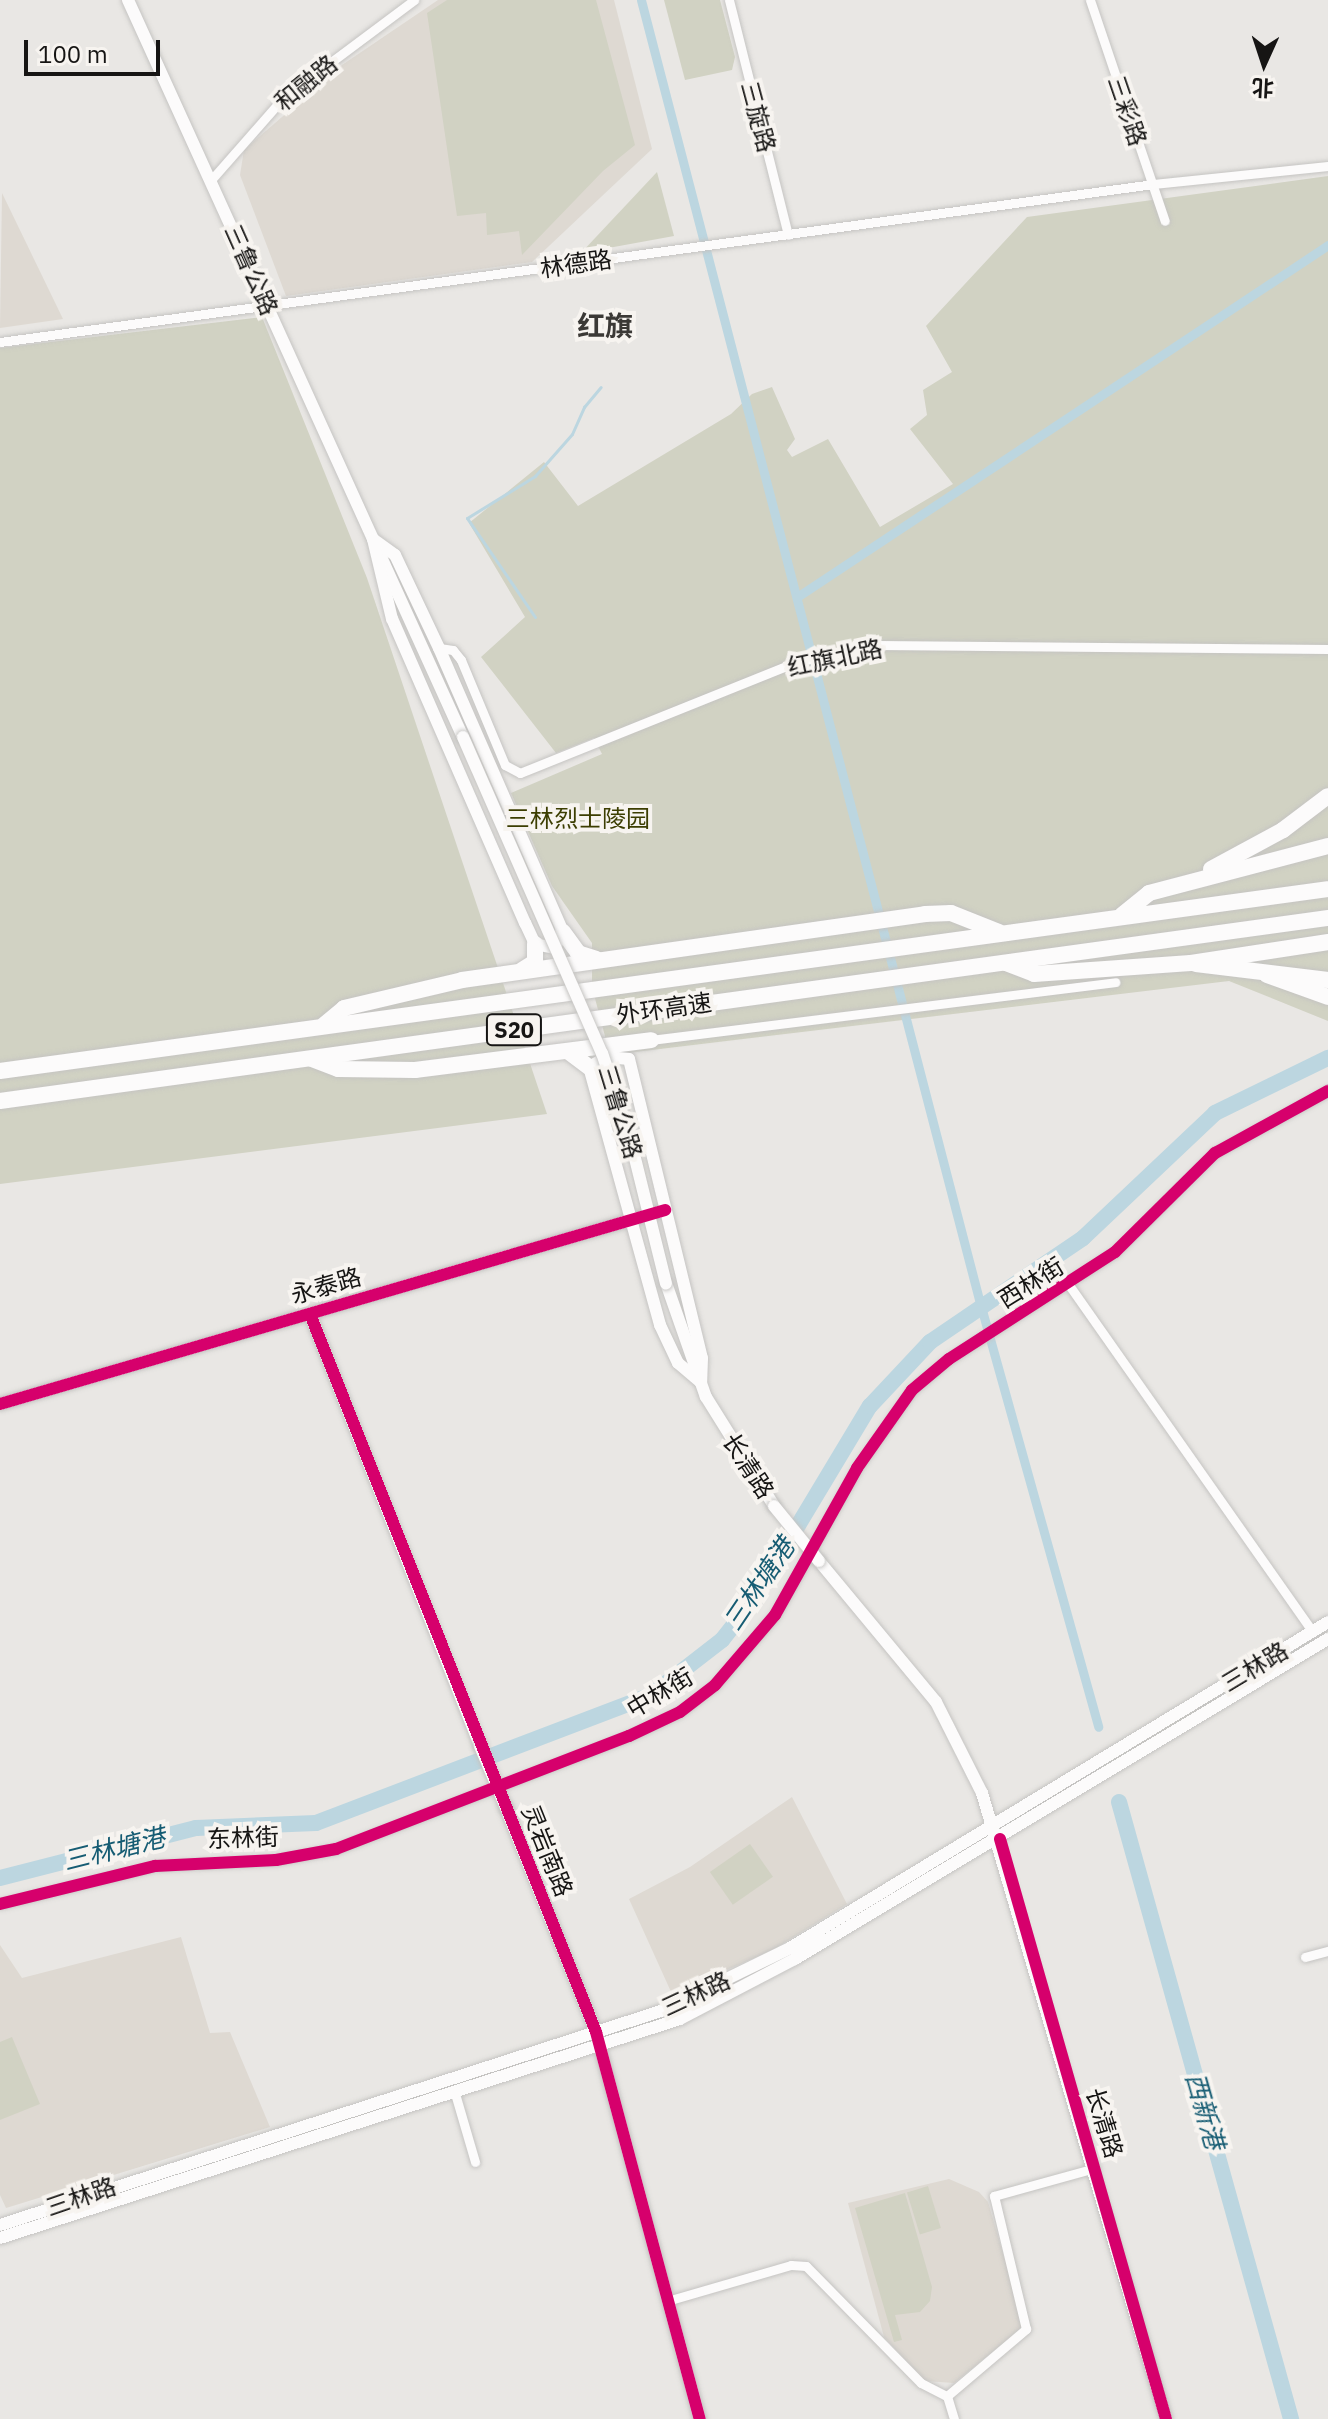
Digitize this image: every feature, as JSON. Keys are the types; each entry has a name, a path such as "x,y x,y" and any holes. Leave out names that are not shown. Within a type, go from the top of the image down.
{"highway":[{"path":"1180,885 1258,846 1328,796"},
{"path":"1258,846 1278,843 1328,810"},
{"path":"1121,916 1149,893 1328,846"},
{"name":"外环高速","path":"0,1071 1328,889"},
{"path":"321,1027 344,1008 516,972 859,923 951,913 1000,933"},
{"name":"外环高速","path":"0,1101 1328,918"},
{"path":"563,932 578,953 602,960"},
{"path":"1004,962 1034,974 1191,963 1328,942"},
{"path":"516,972 535,962 535,944"},
{"path":"1191,963 1328,980"},
{"path":"1266,974 1328,997"},
{"path":"311,1058 338,1069 415,1070 651,1040"},
{"path":"567,1051 589,1067"}],"main road":[{"name":"三鲁公路","path":"128,0 463,737 602,1053 629,1134 666,1283"},
{"name":"三鲁公路","path":"373,539 395,555 563,932"},
{"name":"三鲁公路","path":"373,539 392,619 535,944"},
{"path":"535,944 554,948 563,932"},
{"path":"589,1067 607,1057 629,1059 638,1046 651,1040"},
{"name":"长清路","path":"629,1059 702,1358 701,1382"},
{"name":"长清路","path":"589,1067 660,1325 678,1363 701,1382"},
{"name":"永泰路","path":"0,1404 665,1210"},
{"name":"长清路","path":"666,1283 701,1382 774,1506 814,1560 936,1702 1000,1839 1166,2419"},
{"name":"灵岩南路","path":"310,1314 596,2032 596,2048 700,2419"},
{"name":"三林路","path":"0,2237 454,2090 596,2048 731,1995 1000,1839 1096,1773 1120,1750 1328,1622"},
{"name":"三林路","path":"0,2225 661,2011 742,1973 993,1824 1096,1773 1122,1764 1328,1639"}],"street":[{"name":"和融路","path":"211,180 283,98 414,0"},
{"name":"三旋路","path":"729,0 788,235"},
{"name":"三彩路","path":"1090,0 1165,221"},
{"name":"林德路","path":"0,342 1153,184 1328,166"},
{"name":"红旗北路","path":"439,648 453,650 461,660 505,765 520,773 796,662 877,645 1328,649"},
{"path":"651,1040 1115,982"},
{"name":"西林街","path":"814,1560 894,1410 930,1374 972,1344 1069,1285 1124,1245 1215,1153 1328,1091"},
{"path":"1069,1285 1313,1632"},
{"name":"中林街","path":"481,1795 659,1723 700,1698 760,1636 814,1560"},
{"name":"东林街","path":"0,1904 155,1866 276,1860 325,1852 481,1795"},
{"path":"1305,1957 1328,1951"},
{"path":"454,2090 475,2162"},
{"path":"947,2396 1026,2329 994,2196 1095,2168"},
{"path":"667,2301 799,2263 921,2383 947,2396 954,2419"}],"shaded area":[{"path":"438,0 614,0 652,149 532,262 286,296 240,175 244,150 342,65"},
{"path":"2,193 63,319 0,328"},
{"path":"792,1797 847,1904 774,1949 672,1994 629,1899 690,1867"},
{"path":"181,1937 210,2033 230,2032 270,2127 6,2208 0,2195 0,1945 22,1978"},
{"path":"949,2179 979,2192 988,2202 1024,2326 954,2383 925,2381 884,2337 848,2203"}],"green space":[{"path":"447,0 596,0 635,145 603,171 522,255 519,231 487,235 486,213 457,216 427,13"},
{"path":"664,0 720,0 735,57 732,70 685,80"},
{"path":"657,172 674,236 581,253"},
{"name":"三林烈士陵园","path":"1328,176 1328,1021 1229,981 610,1055 592,987 592,943 552,886 511,793 602,754 594,738 556,753 481,657 525,617 469,523 544,462 578,506 731,414 752,394 772,387 795,439 787,450 792,457 828,439 880,527 953,484 910,429 927,415 923,390 952,372 926,326 1027,217"},
{"path":"262,317 367,578 547,1114 0,1184 0,348"},
{"path":"750,1844 773,1877 733,1905 710,1872"},
{"path":"12,2037 40,2104 0,2120 0,2042"},
{"path":"928,2186 941,2228 920,2235 907,2192"},
{"path":"905,2193 932,2287 930,2301 920,2312 895,2315 902,2340 894,2342 855,2208"}],"waterway":[{"path":"641,0 980,1303 1098,1727"},
{"path":"797,597 1328,245"},
{"path":"535,617 467,518 535,476 572,434 584,407 601,387"},
{"name":"三林塘港","path":"0,1878 196,1828 316,1823 651,1695 722,1640 752,1602 870,1406 930,1342 1083,1238 1215,1113 1328,1058"},
{"name":"西新港","path":"1119,1802 1291,2419"}],"cycle path":[{"path":"0,1904 155,1866 276,1860 336,1849 629,1736 680,1712 715,1685 775,1615 857,1468 912,1390 949,1359 1115,1252 1215,1153 1328,1091"},
{"path":"0,1404 665,1210"},
{"path":"310,1314 596,2032 700,2419"},
{"path":"1000,1839 1166,2419"}],"district":[{"name":"红旗","path":"605,326"}]}
